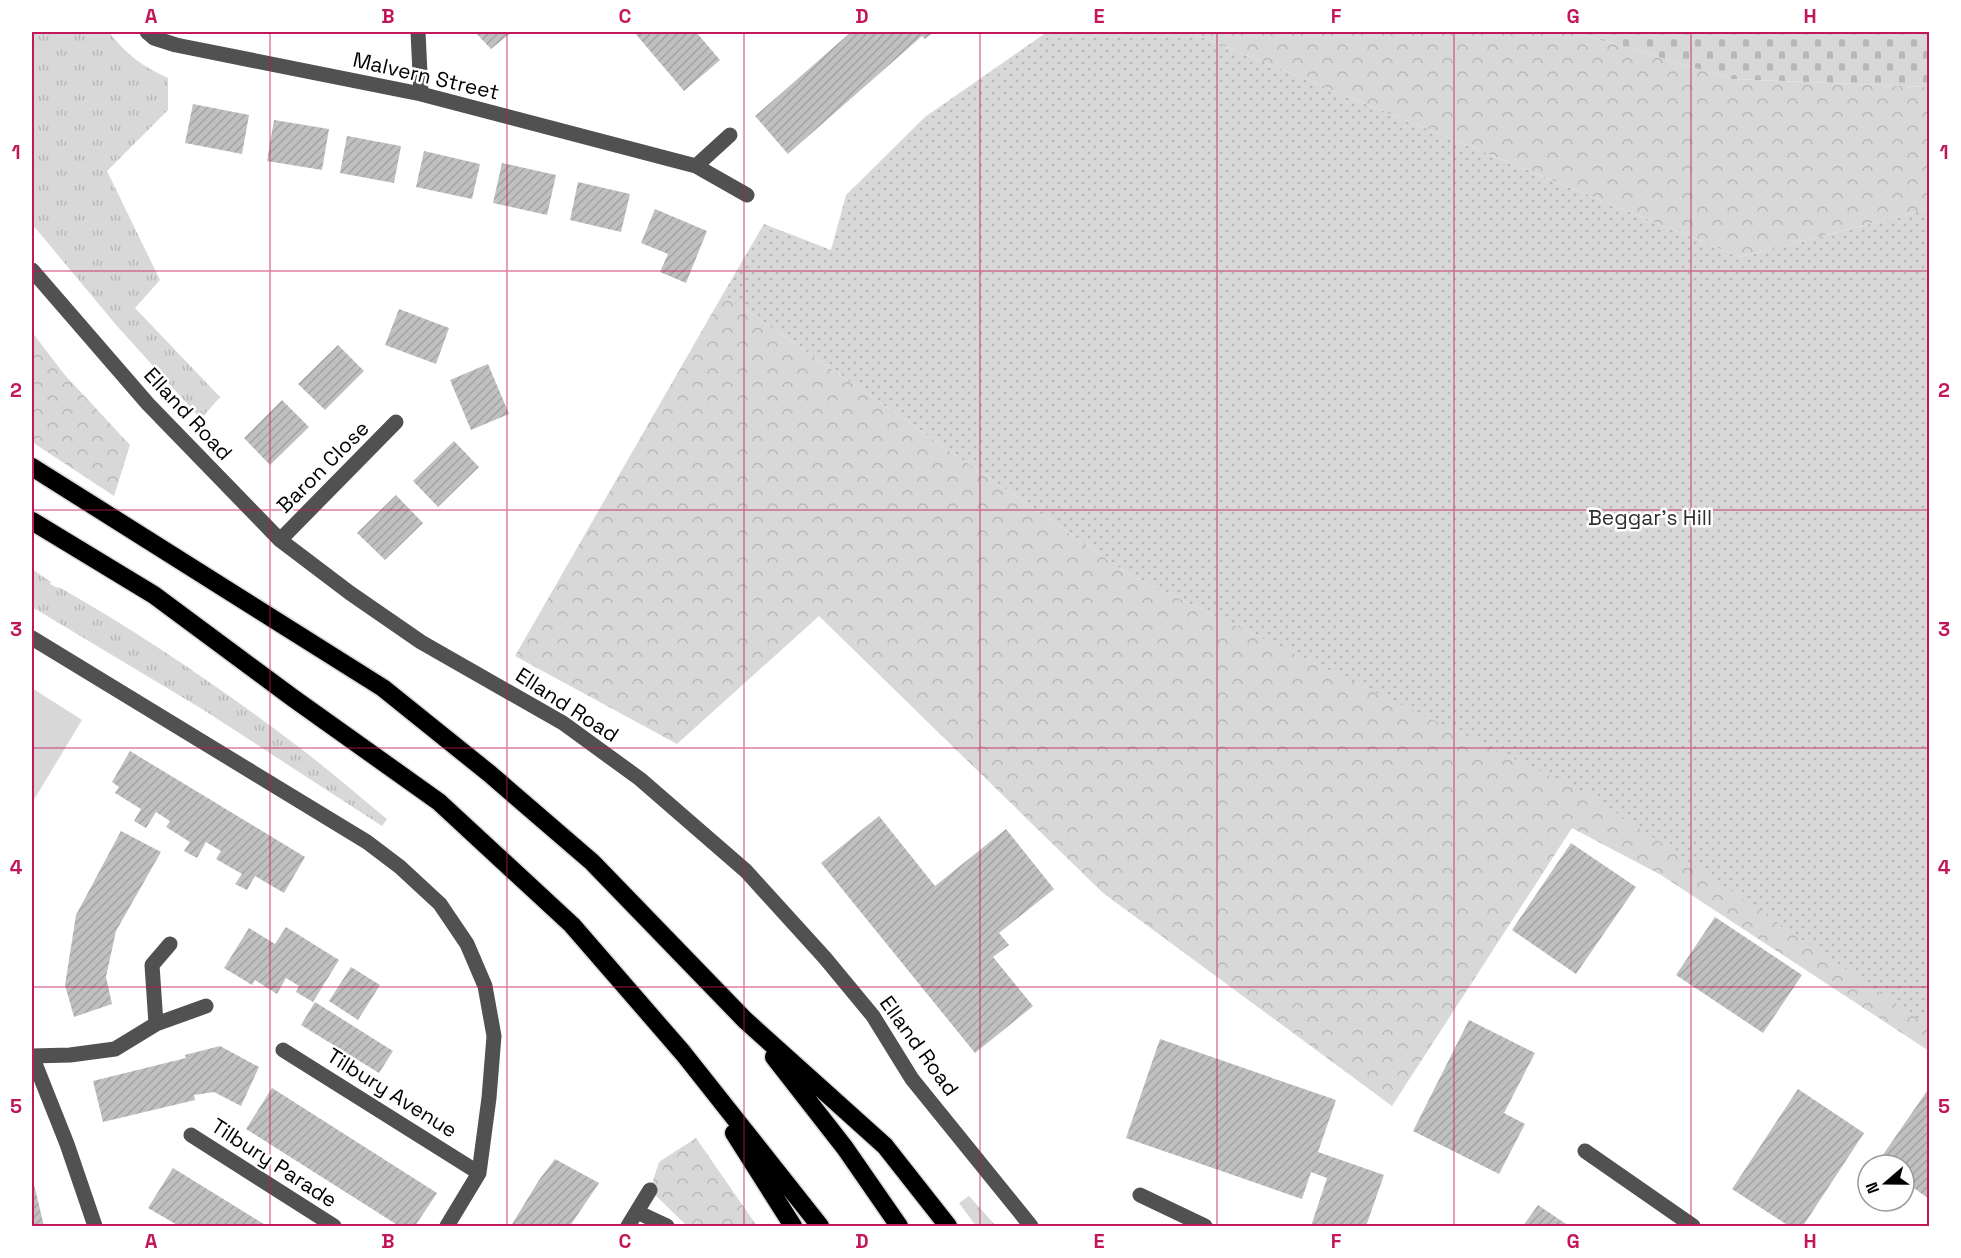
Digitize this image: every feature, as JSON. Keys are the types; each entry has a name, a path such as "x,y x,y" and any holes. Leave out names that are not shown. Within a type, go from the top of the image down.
{"highway":[{"path":"32,467 383,688 490,774 592,862 745,1020 885,1146 948,1227"},
{"path":"32,521 154,595 439,802 572,925 683,1053 820,1227"},
{"path":"745,1020 845,1148 898,1227"},
{"path":"683,1053 793,1227"}],"street":[{"name":"Malvern Street","path":"147,32 154,38 176,45 421,94 696,166 747,195"},
{"path":"418,32 421,94"},
{"path":"696,166 730,135"},
{"name":"Elland Road","path":"32,270 148,404 280,540 350,593 421,642 563,723 640,778 746,871 825,957 873,1016 912,1078 1031,1227"},
{"name":"Baron Close","path":"280,540 396,422"},
{"path":"32,638 367,842 400,867 440,904 467,944 485,986 494,1036 479,1173 447,1227"},
{"path":"156,1024 152,965 170,944"},
{"path":"95,1227 67,1144 32,1056 70,1055 115,1049 156,1024 206,1006"},
{"name":"Tilbury Avenue","path":"283,1050 479,1173"},
{"name":"Tilbury Parade","path":"190,1135 334,1227"},
{"path":"1585,1151 1693,1227"},
{"path":"628,1227 650,1190"},
{"path":"1140,1195 1205,1227"},
{"path":"637,1212 667,1226"}],"green space":[{"path":"32,32 109,32 136,59 168,78 168,110 107,171 160,280 135,308 220,397 201,419 117,326 32,224"},
{"name":"Beggar's Hill","path":"1047,32 1190,32 1740,257 1925,210 1929,207 1929,1026 1592,796 1130,575 723,294 764,224 831,250 846,195 925,117"},
{"path":"1190,32 1574,32 1732,79 1929,87 1929,207 1925,210 1740,257"},
{"path":"1574,32 1929,32 1929,87 1732,79"},
{"path":"723,294 1130,575 1493,748 1929,520 1929,1051 1661,875 1572,828 1392,1106 1103,893 819,616 677,744 515,656"},
{"path":"32,332 64,374 130,445 114,496 32,442"},
{"path":"32,569 51,582 50,584 89,604 147,640 260,719 313,758 387,819 382,826 202,709 32,607"},
{"path":"32,688 82,720 32,803"},
{"path":"696,1138 757,1226 687,1226 650,1190 659,1162"},
{"path":"969,1196 996,1226 976,1226 959,1203"}],"building":[{"path":"475,32 512,32 491,49"},
{"path":"634,32 696,32 720,60 684,91"},
{"path":"851,32 934,32 925,39 922,36 788,154 755,116"},
{"path":"193,104 249,115 242,154 185,143"},
{"path":"274,120 329,129 322,170 267,161"},
{"path":"347,136 401,146 394,183 340,173"},
{"path":"424,151 480,164 472,199 416,187"},
{"path":"502,163 556,175 547,215 493,203"},
{"path":"578,182 630,194 621,232 570,220"},
{"path":"655,209 707,231 686,283 660,272 668,254 641,243"},
{"path":"399,309 449,328 436,364 385,345"},
{"path":"338,345 364,371 325,410 298,384"},
{"path":"488,364 509,414 471,430 450,380"},
{"path":"282,400 309,427 270,465 244,438"},
{"path":"454,441 479,467 438,507 413,481"},
{"path":"396,495 423,523 385,560 357,533"},
{"path":"130,751 305,857 284,893 255,876 247,890 235,884 242,874 216,859 221,851 206,842 197,858 184,851 190,842 166,827 170,821 156,812 146,828 134,821 141,809 115,793 119,787 112,782"},
{"path":"879,816 935,886 1006,829 1054,889 999,933 1009,945 993,957 1033,1006 975,1053 821,863"},
{"path":"121,831 161,852 116,931 106,977 112,1004 74,1017 65,985 76,915"},
{"path":"1571,843 1636,887 1576,974 1512,930"},
{"path":"1715,917 1802,975 1763,1033 1676,975"},
{"path":"286,927 339,960 313,1002 296,992 299,986 286,978 277,994 255,980 252,985 224,968 249,928 275,944"},
{"path":"351,967 380,985 358,1020 329,1001"},
{"path":"315,1002 393,1051 379,1073 301,1025"},
{"path":"1469,1020 1535,1053 1504,1113 1525,1124 1499,1174 1413,1131"},
{"path":"1160,1039 1336,1100 1318,1152 1384,1175 1366,1226 1311,1226 1327,1178 1311,1172 1302,1199 1126,1138"},
{"path":"220,1046 259,1067 241,1106 214,1092 194,1095 195,1100 103,1122 93,1081 186,1058 185,1055"},
{"path":"272,1088 437,1193 415,1226 399,1226 246,1129"},
{"path":"1929,1088 1929,1199 1916,1190 1916,1153 1884,1153"},
{"path":"1798,1089 1864,1133 1803,1226 1789,1226 1732,1189"},
{"path":"555,1159 599,1183 570,1226 511,1226 539,1180"},
{"path":"173,1168 267,1226 179,1226 148,1208"},
{"path":"32,1176 44,1226 32,1226"},
{"path":"1538,1205 1569,1226 1523,1226"}]}
